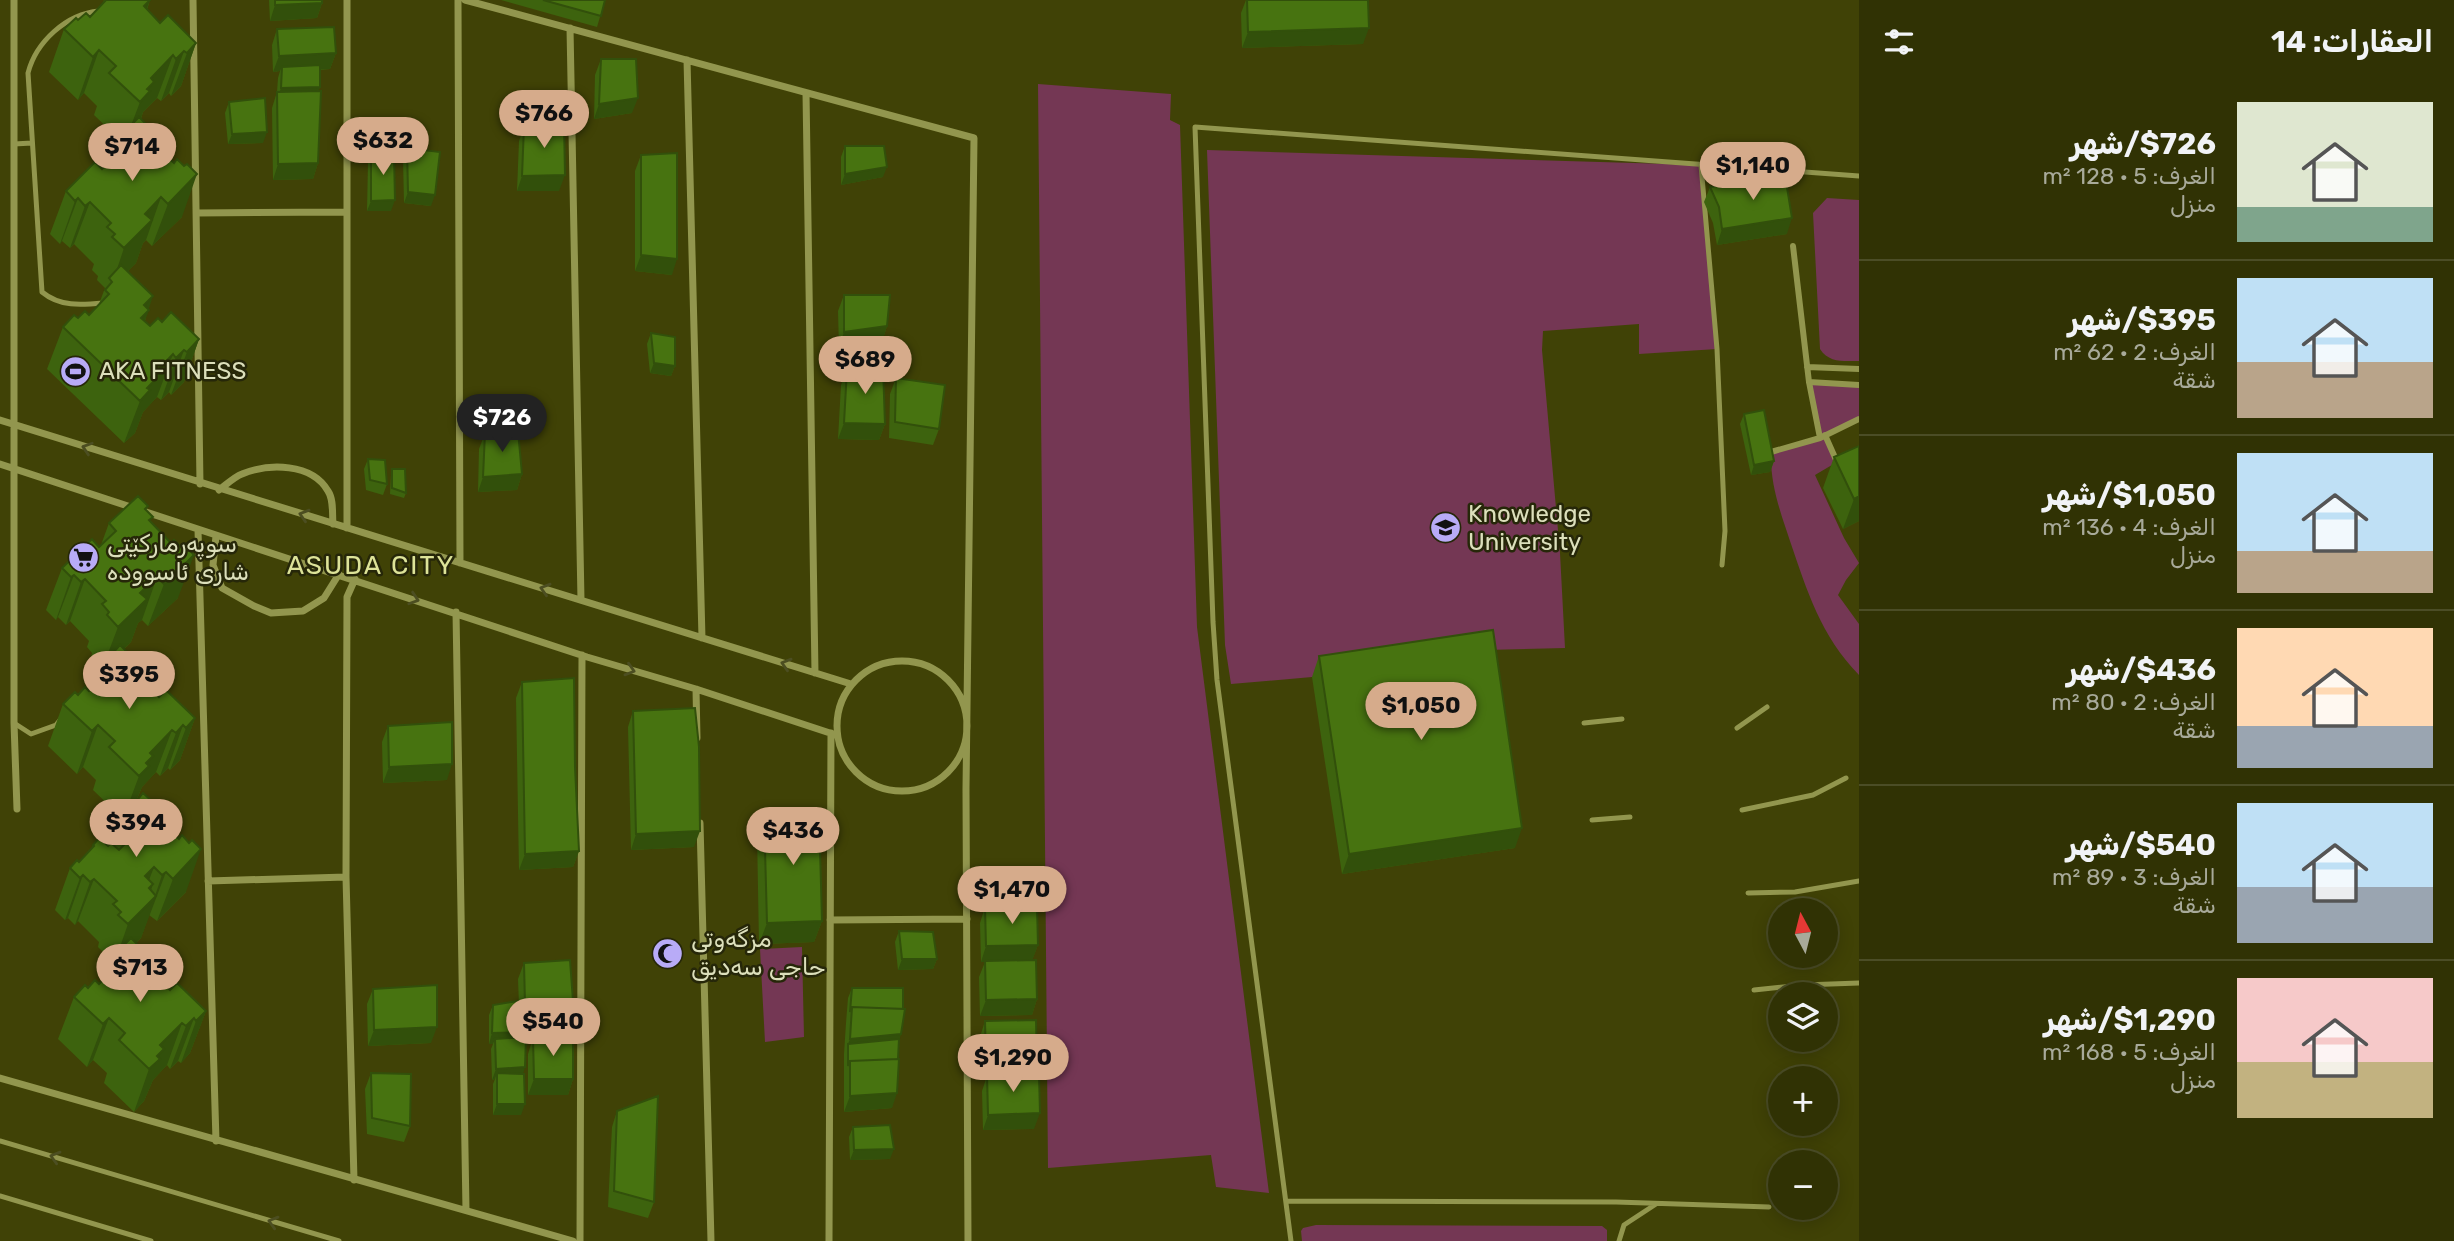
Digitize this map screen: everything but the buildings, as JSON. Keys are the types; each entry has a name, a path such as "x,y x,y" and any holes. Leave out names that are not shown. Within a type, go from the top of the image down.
{"street":[{"path":"14,0 14,723 17,809"},
{"path":"193,0 200,484"},
{"path":"347,0 347,528"},
{"path":"458,0 460,563"},
{"path":"465,0 974,138 967,734 968,1241"},
{"path":"570,28 581,600"},
{"path":"687,60 702,638"},
{"path":"806,93 815,673"},
{"path":"197,213 347,212"},
{"path":"1793,246 1808,382 1822,437 1837,462"},
{"path":"1807,367 1859,369"},
{"path":"1808,382 1859,385"},
{"path":"1770,452 1822,437 1859,419"},
{"path":"0,420 851,684"},
{"path":"0,464 582,655 833,734 842,755 855,772 872,785 891,791 912,791 932,784 949,772 961,755 967,734 966,713 959,694 946,678 928,666 908,661 887,662 867,670 851,684 839,708 833,734 829,1241"},
{"path":"219,490 241,474 273,468 298,469 314,476 329,492 333,524"},
{"path":"198,530 216,1141"},
{"path":"216,536 213,565 222,588 271,613 303,611 324,598 339,574"},
{"path":"354,1180 346,877 347,597 355,579"},
{"path":"456,612 466,1209"},
{"path":"580,1241 582,655"},
{"path":"696,689 697,744"},
{"path":"699,813 711,1241"},
{"path":"208,881 346,877"},
{"path":"830,920 967,919"},
{"path":"0,1078 573,1241"}],"lane":[{"path":"108,11 88,12 50,34 32,57 28,73 41,292 52,300 63,303 83,305 110,302"},
{"path":"1291,1241 1217,680 1195,127 1859,176"},
{"path":"15,144 32,143"},
{"path":"1701,165 1717,349 1725,531 1723,565"},
{"path":"132,669 157,660"},
{"path":"1737,728 1768,707"},
{"path":"14,723 31,734 56,724 64,716"},
{"path":"1584,723 1622,719"},
{"path":"1742,810 1813,795 1846,778"},
{"path":"1592,820 1630,817"},
{"path":"1748,893 1796,892 1859,881"},
{"path":"1754,990 1859,983"},
{"path":"0,1141 339,1241"},
{"path":"0,1196 151,1241"},
{"path":"1286,1201 1768,1207"},
{"path":"1619,1241 1624,1225 1656,1204"}],"shaded area":[{"path":"1038,84 1171,94 1170,120 1180,125 1197,627 1269,1193 1216,1187 1211,1155 1048,1168"},
{"path":"1207,150 1701,165 1717,349 1639,354 1639,324 1543,331 1542,350 1560,553 1565,648 1485,650 1312,677 1231,684 1225,645"},
{"path":"1827,198 1859,200 1859,361 1832,359 1820,349 1813,213"},
{"path":"1809,382 1859,385 1859,419 1826,435 1837,462 1815,475 1844,538 1859,563 1838,595 1859,624 1859,675 1835,645 1817,612 1790,541 1774,486 1771,452 1819,438"},
{"path":"802,947 804,1037 765,1042 760,949"},
{"path":"1316,1225 1602,1226 1607,1230 1607,1241 1302,1241 1303,1228"}],"place":[{"name":"AKA FITNESS","path":"76,371"},
{"name":"Knowledge University","path":"1445,528"},
{"name":"سوپەرمارکێتی شاری ئاسوودە","path":"84,558"},
{"name":"مزگەوتی حاجی سەدیق","path":"668,953"}],"district":[{"name":"ASUDA CITY","path":"371,565"}]}
